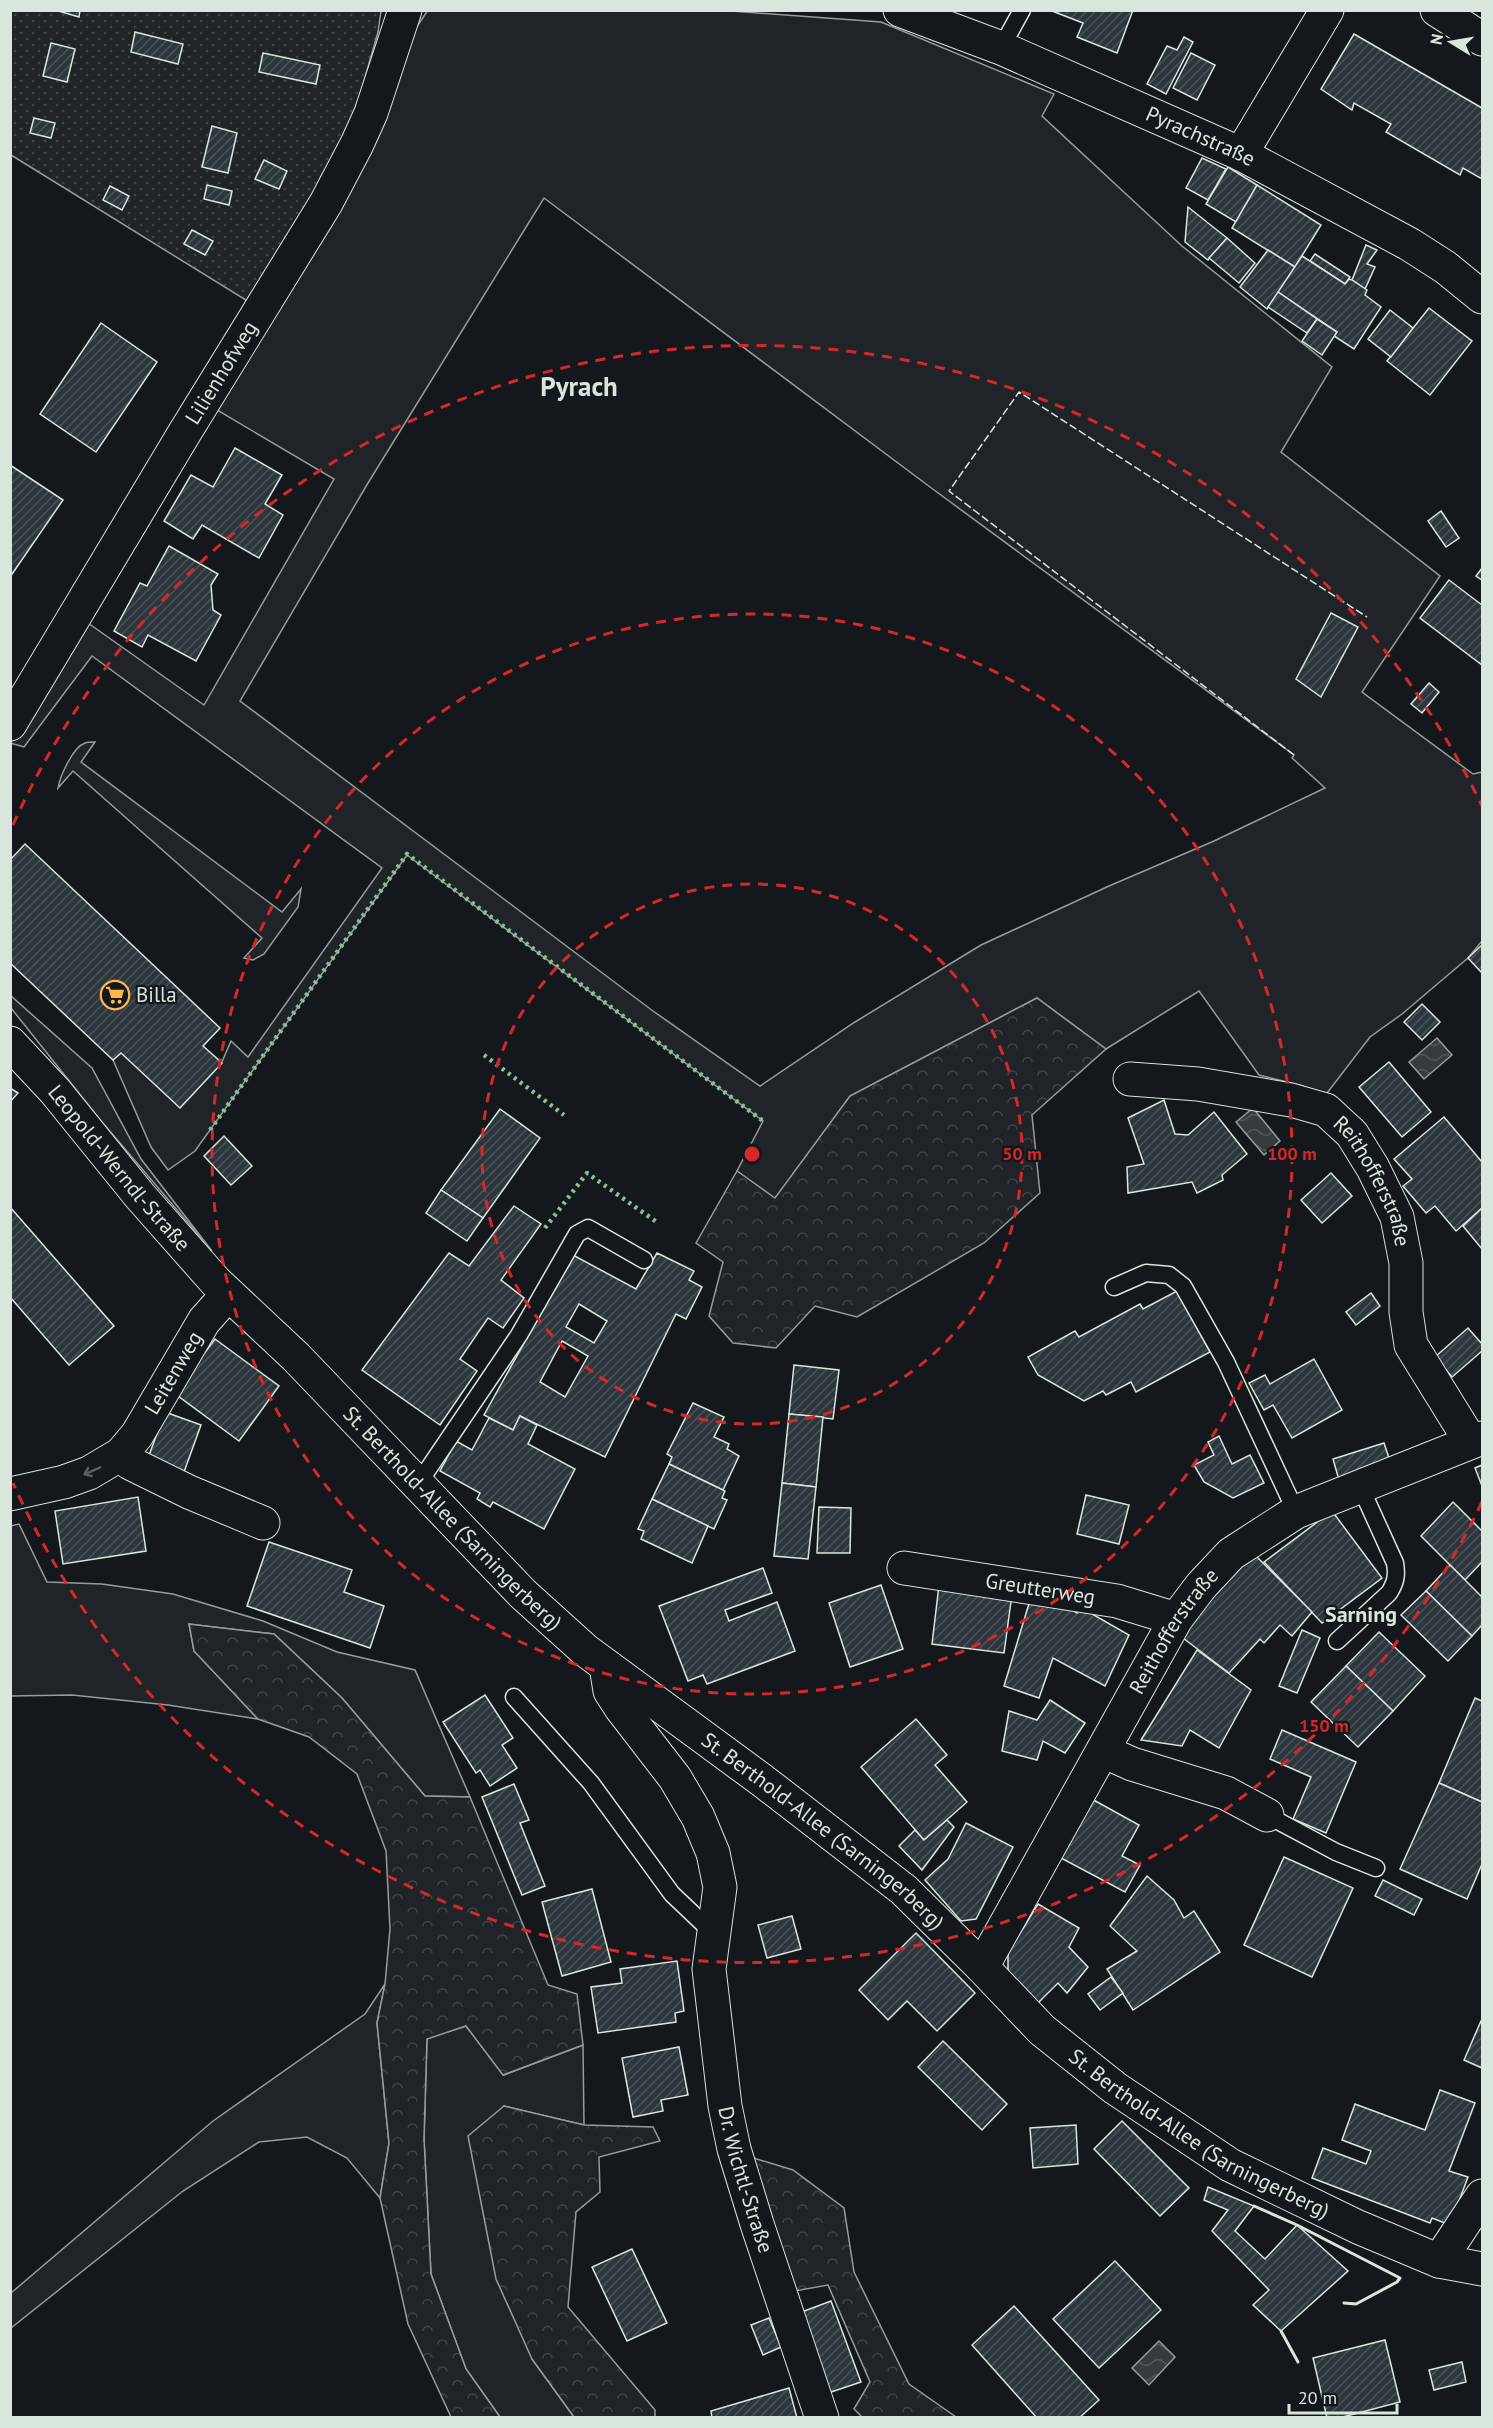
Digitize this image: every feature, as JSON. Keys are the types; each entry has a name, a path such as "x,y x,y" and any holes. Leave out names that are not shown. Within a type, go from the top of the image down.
{"street":[{"name":"Lilienhofweg","path":"10,724 185,432 326,203 371,113 405,10"},
{"name":"Pyrachstraße","path":"900,10 1001,48 1241,154 1409,244 1445,267 1482,297"},
{"path":"1241,154 1327,10"},
{"path":"1437,10 1482,39"},
{"name":"Leopold-Werndl-Straße","path":"10,1043 55,1091 140,1196 228,1294"},
{"name":"Reithofferstraße","path":"982,1967 1176,1619 1201,1586 1231,1554 1296,1512 1477,1440 1411,1345 1406,1312 1406,1263 1397,1216 1373,1168 1352,1134 1326,1110 1291,1100 1198,1084 1130,1079"},
{"name":"Leitenweg","path":"10,1494 64,1482 89,1473 121,1454 137,1435 204,1321 228,1294"},
{"name":"St. Berthold-Allee (Sarningerberg)","path":"228,1294 296,1357 556,1626 764,1781 904,1890 1042,2030 1115,2088 1230,2165 1358,2226 1439,2261 1482,2269"},
{"path":"121,1454 130,1463 189,1492 263,1523"},
{"name":"Greutterweg","path":"904,1568 1117,1601 1176,1619"},
{"name":"Dr. Wichtl-Straße","path":"606,1665 610,1691 675,1778 698,1817 713,1853 720,1887 712,1933 709,1969 725,2106 734,2149 781,2300 822,2418"},
{"path":"1103,1751 1132,1764 1226,1793 1267,1815"},
{"path":"1439,2261 1482,2196"}],"lane":[{"path":"1001,48 1022,10"},
{"path":"418,1484 519,1335 577,1234 588,1228 644,1260"},
{"path":"1114,1287 1146,1274 1169,1275 1183,1286 1226,1362 1296,1512"},
{"path":"1337,1641 1389,1593 1395,1584 1397,1574 1395,1563 1360,1486"},
{"path":"514,1697 591,1784 672,1894 712,1933"},
{"path":"1267,1815 1336,1852 1376,1868"}],"green space":[{"path":"428,10 718,10 881,22 1054,94 1042,116 1182,246 1332,367 1281,452 1440,576 1362,692 1473,774 1482,772 1482,941 1468,958 1402,1014 1370,1037 1324,1097 1303,1086 1259,1075 1199,991 1106,1049 1037,998 850,1096 775,1199 737,1171 763,1121 407,855 195,1151 168,1170 151,1147 113,1060 121,1053 221,1064 231,1041 248,1057 382,868 92,656 24,747 10,743 88,623 204,705 334,479 217,410 414,31","holes":["544,198 930,487 1294,755 1292,758 1325,788 1214,841 981,945 855,1022 760,1086 653,1011 240,701 368,483"]},
{"path":"10,11 381,11 378,32 360,95 333,165 249,302 11,155"},
{"path":"95,742 81,762 282,912 301,889 298,907 264,954 253,960 244,958 262,938 73,771 58,788 61,776 76,750 85,743"},
{"path":"10,995 92,1068 141,1159 212,1251 102,1122 11,1008"},
{"path":"1037,998 1106,1049 1032,1115 1040,1193 984,1243 857,1317 815,1306 776,1348 733,1343 709,1316 723,1262 696,1243 737,1171 775,1198 850,1096"},
{"path":"19,1524 47,1582 102,1584 173,1594 263,1621 337,1652 415,1670 470,1797 425,1796 342,1698 274,1634 189,1624 194,1651 258,1719 168,1705 72,1695 11,1696 10,1526"},
{"path":"189,1624 274,1634 342,1698 425,1796 470,1797 548,1985 577,1994 583,2045 503,2075 466,2026 427,2039 424,2139 431,2274 466,2369 500,2417 451,2417 408,2324 380,2198 389,2143 377,2023 385,1984 390,1929 386,1851 357,1774 309,1737 258,1719 194,1651"},
{"path":"385,1984 377,2023 389,2143 380,2198 347,2158 307,2137 259,2142 183,2191 11,2328 11,2293 213,2121 365,2014"},
{"path":"466,2026 504,2075 583,2045 584,2125 504,2106 532,2359 574,2417 500,2417 466,2369 431,2274 424,2139 427,2038"},
{"path":"504,2106 584,2125 653,2127 660,2141 599,2157 600,2192 576,2212 568,2307 655,2410 655,2417 574,2417 532,2359 496,2279 468,2136"},
{"path":"747,2156 793,2170 844,2208 854,2272 909,2384 956,2417 862,2417 854,2409 870,2382 828,2285 795,2291"}],"water":[{"path":"1437,1038 1452,1055 1424,1079 1409,1062"},
{"path":"1253,1108 1280,1141 1264,1155 1236,1122"},
{"path":"1159,2341 1175,2357 1149,2385 1132,2368"}],"building":[{"path":"55,10 80,10 79,17"},
{"path":"1133,10 1117,53 1077,37 1083,23 1052,11"},
{"path":"135,32 183,44 178,64 131,52"},
{"path":"1354,34 1482,108 1482,179 1463,168 1460,175 1386,132 1391,124 1354,103 1352,110 1321,89"},
{"path":"1184,37 1193,42 1166,94 1147,84 1167,46 1177,50"},
{"path":"51,43 75,49 67,82 43,76"},
{"path":"263,53 320,65 316,84 259,72"},
{"path":"1191,53 1215,65 1197,100 1173,88"},
{"path":"34,118 55,123 51,138 30,133"},
{"path":"212,126 237,133 228,173 202,167"},
{"path":"1202,158 1226,169 1208,200 1186,188"},
{"path":"264,160 287,171 279,189 255,179"},
{"path":"1228,167 1257,185 1236,222 1206,204"},
{"path":"207,185 232,191 229,205 204,199"},
{"path":"1257,185 1321,225 1295,267 1232,228"},
{"path":"110,186 129,196 122,210 103,200"},
{"path":"1188,207 1227,238 1208,260 1185,242"},
{"path":"192,230 213,241 205,255 184,244"},
{"path":"1227,238 1255,263 1239,283 1209,258"},
{"path":"1366,245 1377,250 1367,264 1375,267 1365,289 1352,280"},
{"path":"1268,250 1295,267 1267,309 1240,287"},
{"path":"1315,254 1350,277 1345,284 1310,261"},
{"path":"1302,256 1345,284 1349,279 1352,280 1367,290 1365,295 1381,307 1354,349 1334,336 1337,332 1278,292"},
{"path":"1278,292 1317,319 1307,333 1268,307"},
{"path":"1429,308 1472,341 1430,395 1387,361"},
{"path":"1390,310 1413,328 1391,357 1368,339"},
{"path":"1317,319 1337,332 1322,355 1302,341"},
{"path":"101,323 157,362 96,452 40,414"},
{"path":"235,448 282,475 265,504 283,515 259,558 202,525 193,539 164,521 191,475 213,487"},
{"path":"10,465 63,500 10,577"},
{"path":"1441,511 1459,538 1446,547 1428,521"},
{"path":"169,546 218,574 211,585 213,610 221,615 196,661 148,635 142,647 114,631 140,583 147,586"},
{"path":"1482,568 1482,580 1476,576"},
{"path":"1449,580 1482,605 1482,665 1420,618"},
{"path":"1331,613 1358,627 1321,697 1296,679"},
{"path":"1429,683 1439,692 1422,713 1411,704"},
{"name":"Billa","path":"25,844 220,1028 203,1046 222,1063 180,1108 121,1053 113,1060 10,963 10,860"},
{"path":"1482,945 1482,973 1468,958"},
{"path":"1422,1004 1440,1022 1422,1040 1404,1022"},
{"path":"1389,1062 1431,1112 1402,1137 1359,1087"},
{"path":"10,1088 18,1093 10,1102"},
{"path":"1164,1100 1175,1134 1188,1135 1214,1112 1247,1154 1222,1175 1223,1180 1197,1193 1192,1182 1128,1193 1127,1167 1144,1164 1128,1118"},
{"path":"500,1109 540,1138 483,1218 441,1190"},
{"path":"1444,1117 1482,1162 1482,1208 1456,1231 1435,1206 1426,1213 1403,1186 1412,1179 1394,1159"},
{"path":"224,1136 252,1166 231,1185 204,1156"},
{"path":"1331,1173 1352,1196 1322,1223 1301,1200"},
{"path":"441,1190 483,1218 467,1241 426,1213"},
{"path":"514,1206 541,1224 501,1280 524,1298 503,1328 488,1318 460,1359 477,1371 440,1425 362,1370 449,1253 469,1266"},
{"path":"10,1207 114,1326 69,1365 10,1297"},
{"path":"1482,1208 1482,1249 1463,1226"},
{"path":"657,1253 694,1271 689,1280 702,1287 686,1319 676,1314 605,1457 520,1416 513,1430 484,1415 573,1255 636,1289","holes":["579,1304 607,1321 594,1343 566,1327","562,1341 588,1356 565,1397 540,1382"]},
{"path":"1177,1291 1210,1352 1136,1392 1131,1382 1106,1395 1103,1391 1084,1401 1038,1375 1028,1357 1075,1331 1079,1337 1140,1304 1143,1309"},
{"path":"1371,1293 1380,1306 1356,1325 1346,1312"},
{"path":"1468,1328 1482,1344 1482,1351 1452,1377 1435,1357"},
{"path":"215,1339 279,1386 239,1441 174,1393"},
{"path":"1314,1359 1342,1410 1292,1438 1273,1405 1264,1410 1249,1383 1265,1375 1270,1384"},
{"path":"794,1365 839,1370 833,1419 789,1414"},
{"path":"693,1403 724,1417 714,1437 729,1444 727,1449 739,1456 723,1490 669,1464 672,1457 667,1454"},
{"path":"165,1412 201,1425 184,1472 148,1458"},
{"path":"789,1414 823,1417 816,1487 782,1483"},
{"path":"520,1416 537,1425 528,1444 575,1469 544,1529 493,1502 490,1507 477,1499 480,1493 440,1471 456,1441 472,1450 489,1418 513,1430"},
{"path":"1219,1436 1232,1464 1250,1455 1264,1483 1233,1498 1204,1482 1194,1465 1214,1455 1208,1442"},
{"path":"1384,1443 1391,1464 1339,1480 1333,1459"},
{"path":"669,1464 725,1491 722,1498 727,1500 714,1529 652,1499"},
{"path":"1482,1465 1482,1486 1475,1468"},
{"path":"782,1483 816,1487 808,1559 774,1556"},
{"path":"1086,1495 1129,1505 1119,1544 1077,1534"},
{"path":"138,1497 146,1551 63,1564 55,1511"},
{"path":"652,1499 708,1526 692,1563 641,1539 644,1531 638,1529"},
{"path":"1453,1502 1482,1531 1482,1562 1465,1580 1421,1536"},
{"path":"819,1507 851,1508 850,1553 817,1553"},
{"path":"1332,1511 1382,1578 1322,1623 1264,1562"},
{"path":"269,1542 352,1570 344,1592 384,1606 370,1648 247,1606"},
{"path":"1252,1552 1312,1612 1292,1636 1280,1625 1264,1643 1260,1639 1229,1673 1179,1635"},
{"path":"1450,1565 1482,1597 1482,1625 1472,1636 1426,1591"},
{"path":"763,1568 772,1593 725,1610 729,1621 777,1602 795,1651 707,1684 703,1675 688,1681 659,1606"},
{"path":"881,1585 903,1649 850,1667 829,1603"},
{"path":"939,1585 1012,1594 1004,1653 932,1644"},
{"path":"1426,1591 1472,1636 1448,1661 1401,1615"},
{"path":"1031,1597 1053,1599 1077,1613 1080,1607 1129,1635 1105,1686 1053,1658 1039,1698 1004,1686"},
{"path":"1302,1630 1320,1638 1297,1693 1279,1686"},
{"path":"1379,1632 1425,1676 1393,1711 1346,1666"},
{"path":"1197,1650 1251,1690 1219,1748 1190,1730 1182,1746 1141,1740"},
{"path":"1346,1666 1393,1711 1358,1747 1311,1702"},
{"path":"485,1695 513,1738 502,1745 517,1768 490,1786 480,1770 476,1773 443,1722"},
{"path":"1475,1698 1482,1701 1482,1802 1439,1783"},
{"path":"1050,1700 1085,1723 1065,1753 1043,1741 1037,1760 1002,1751 1009,1711 1037,1720"},
{"path":"916,1719 947,1755 935,1765 967,1802 924,1840 861,1767"},
{"path":"1282,1730 1356,1762 1326,1833 1293,1819 1311,1777 1270,1759"},
{"path":"1439,1783 1482,1802 1482,1864 1467,1899 1400,1869"},
{"path":"514,1784 529,1820 520,1823 545,1886 522,1895 482,1797"},
{"path":"1090,1798 1139,1825 1122,1856 1140,1865 1125,1892 1059,1857"},
{"path":"947,1820 954,1827 922,1870 899,1846 915,1830 924,1840"},
{"path":"966,1823 1013,1847 976,1919 961,1921 925,1880 948,1859"},
{"path":"1284,1857 1353,1888 1312,1977 1244,1945"},
{"path":"1147,1876 1174,1900 1184,1918 1194,1911 1220,1952 1133,2010 1107,1969 1137,1951 1110,1926"},
{"path":"1383,1880 1422,1899 1414,1915 1375,1896"},
{"path":"592,1889 611,1962 562,1976 542,1902"},
{"path":"1038,1904 1079,1928 1069,1947 1088,1967 1067,1993 1058,1983 1037,2004 1008,1972 1008,1953"},
{"path":"792,1916 801,1949 767,1958 758,1925"},
{"path":"916,1933 975,1993 937,2031 907,2001 888,2020 859,1990"},
{"path":"677,1961 684,2011 675,2013 676,2022 598,2033 591,1987 622,1983 620,1969"},
{"path":"1111,1977 1123,1993 1100,2010 1088,1994"},
{"path":"1482,2022 1482,2068 1464,2060"},
{"path":"943,2041 1007,2104 982,2130 918,2067"},
{"path":"679,2047 688,2095 661,2100 663,2111 633,2117 622,2058"},
{"path":"1440,2090 1475,2103 1449,2171 1468,2177 1450,2225 1432,2218 1430,2223 1312,2178 1323,2148 1366,2164 1371,2151 1342,2140 1355,2104 1425,2130"},
{"path":"1122,2121 1189,2188 1160,2216 1094,2149"},
{"path":"1076,2125 1078,2164 1033,2168 1030,2128"},
{"path":"1208,2187 1254,2206 1235,2231 1265,2259 1297,2225 1348,2271 1281,2331 1253,2305 1269,2290 1212,2231 1228,2210 1204,2200"},
{"path":"632,2249 667,2323 627,2341 592,2267"},
{"path":"1115,2261 1161,2310 1099,2368 1053,2319"},
{"path":"831,2301 861,2382 828,2393 799,2313"},
{"path":"1014,2306 1099,2400 1079,2418 1037,2418 972,2345"},
{"path":"769,2318 781,2347 763,2355 751,2325"},
{"path":"1385,2340 1400,2402 1339,2418 1327,2418 1313,2358"},
{"path":"1462,2362 1466,2382 1434,2390 1429,2370"},
{"path":"789,2388 797,2418 712,2418 711,2411"}],"hedge":[{"path":"210,1130 407,854 763,1121"},
{"path":"484,1055 564,1115"},
{"path":"545,1228 587,1173 658,1223"}],"fence":[{"path":"1294,755 949,491 1019,392 1367,617"}],"wall":[{"path":"1254,2206 1297,2225 1400,2278 1397,2282 1356,2304 1344,2303"},
{"path":"1281,2331 1298,2362"}],"place":[{"name":"Billa","path":"115,995"}],"district":[{"name":"Pyrach","path":"579,387"},
{"name":"Sarning","path":"1361,1614"}]}
